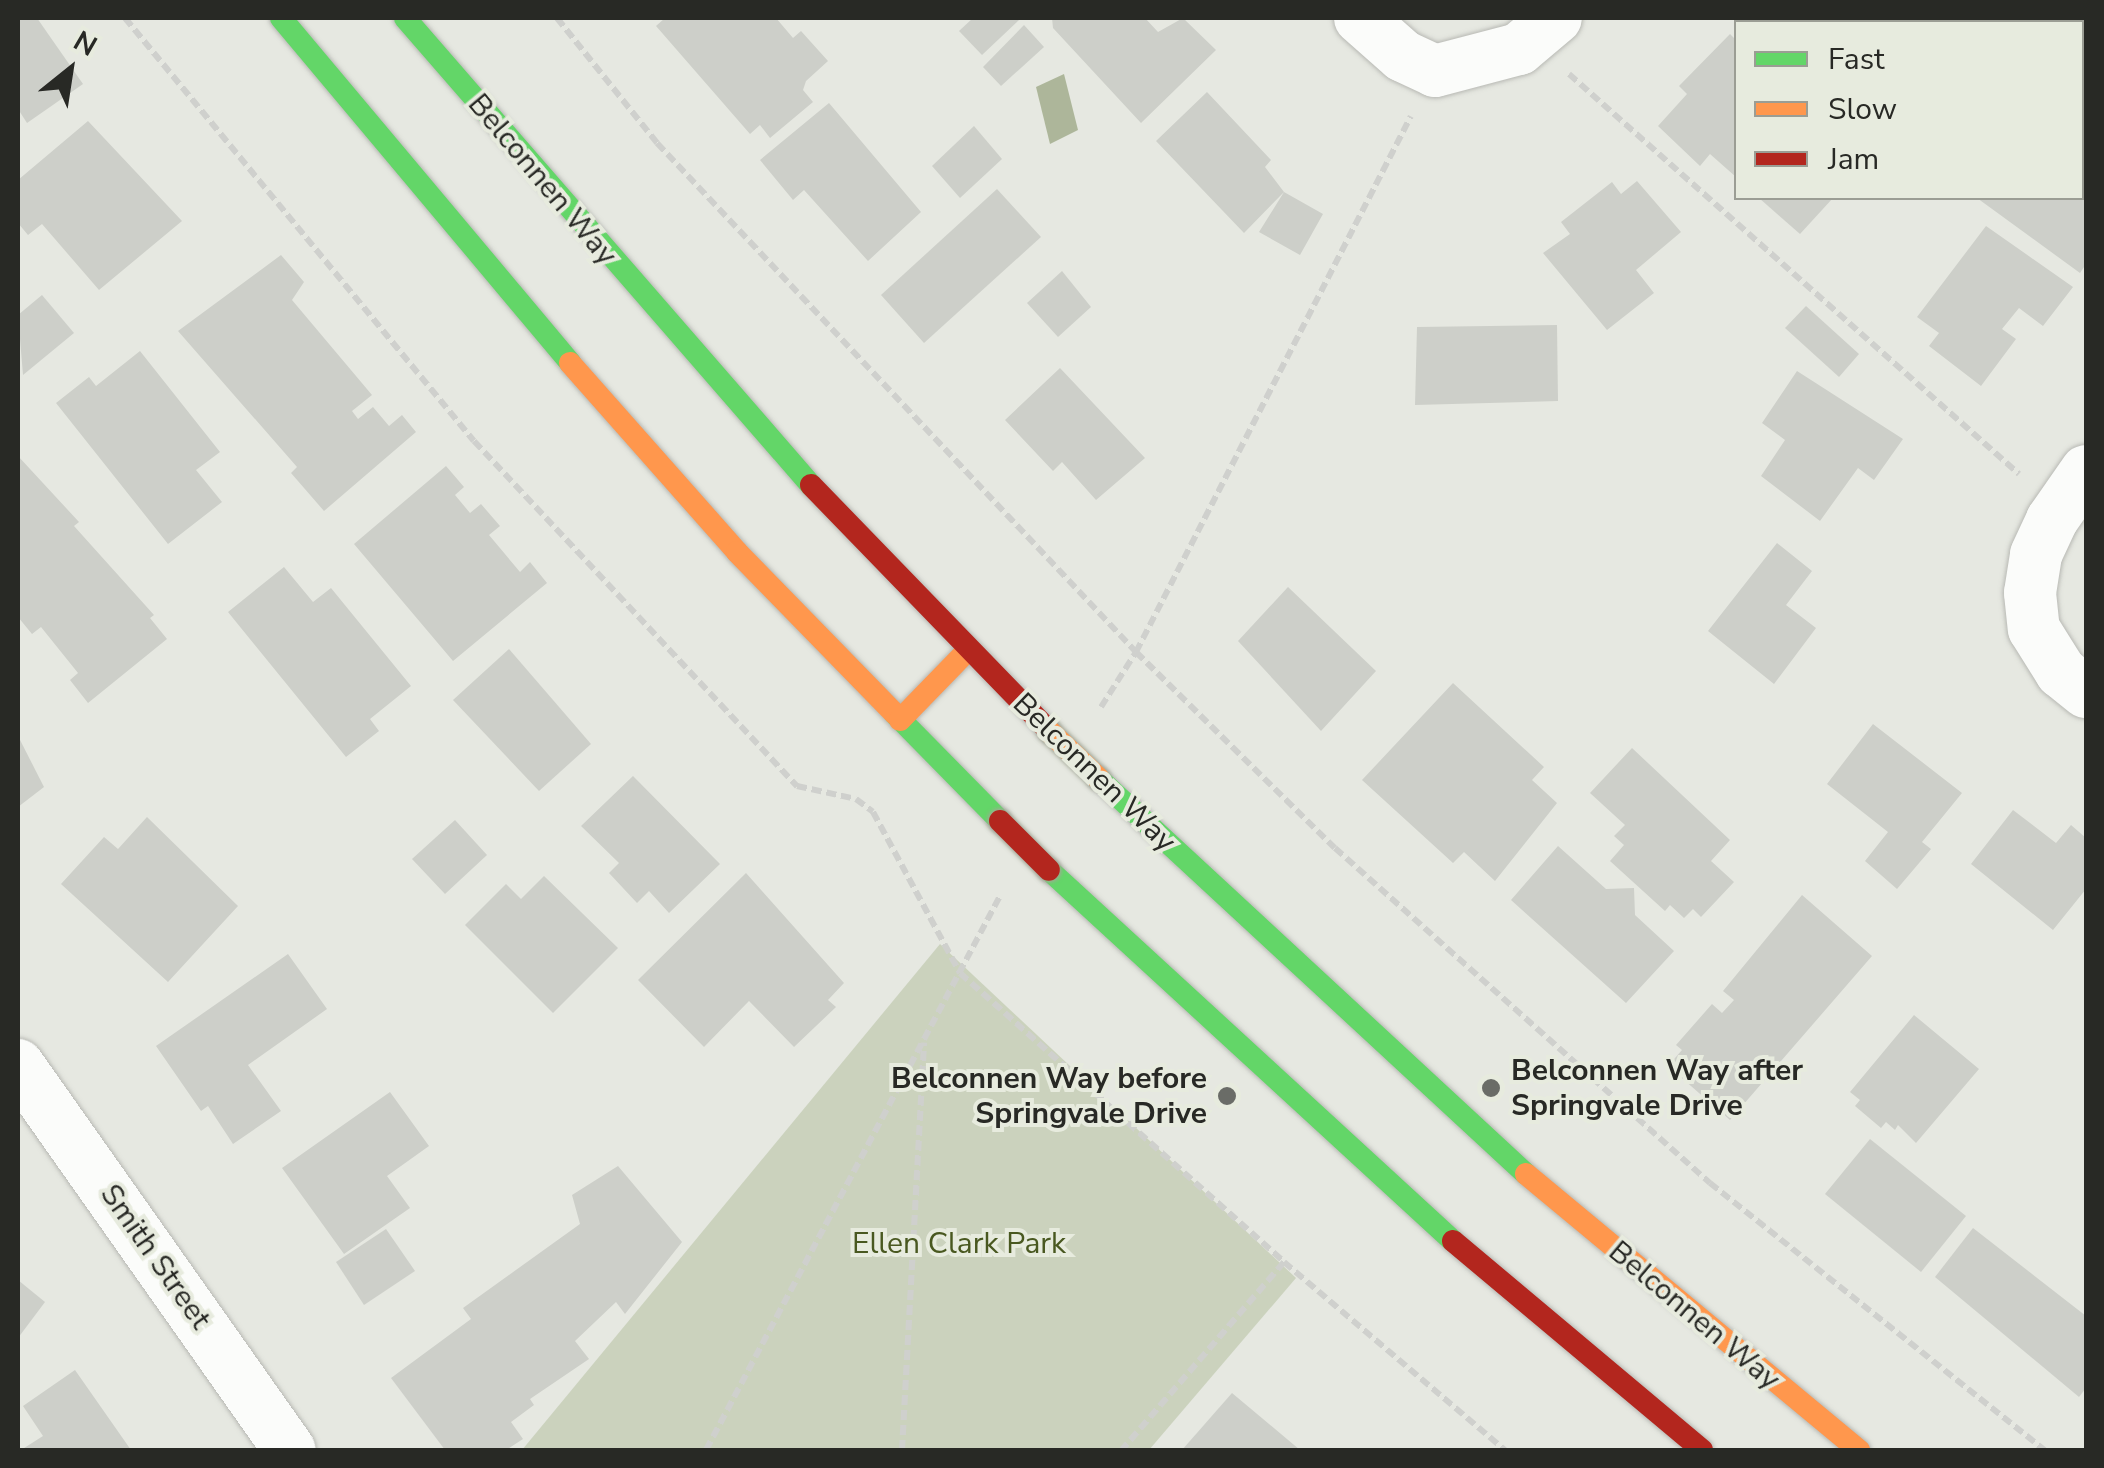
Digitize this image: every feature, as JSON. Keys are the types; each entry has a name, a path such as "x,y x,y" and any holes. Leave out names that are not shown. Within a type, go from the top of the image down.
{"main road":[{"path":"258,18 367,128"},
{"path":"281,18 367,128 737,552 1000,821 1429,1221 1702,1450"},
{"name":"Belconnen Way","path":"404,18 778,448 1049,731 1493,1146 1859,1450"},
{"path":"900,720 969,649"}],"street":[{"path":"1360,18 1402,56 1435,71 1519,49 1543,29"},
{"path":"2072,490 2036,555 2030,593 2034,628 2061,672 2086,692"},
{"name":"Smith Street","path":"18,1065 290,1450"}],"path":[{"path":"125,18 474,441 797,786 856,799 872,812 960,973 1284,1262 1505,1450"},
{"path":"556,18 670,157 1136,652 1336,848 1710,1183 2044,1450"},
{"path":"1543,29 1734,195"},
{"path":"1739,200 2072,490"},
{"path":"902,1450 924,1040"},
{"path":"1122,1450 1284,1262"}],"green space":[{"name":"Ellen Clark Park","path":"940,944 1296,1278 1149,1450 522,1450"}],"shaded area":[{"path":"1064,74 1078,130 1050,144 1036,87"}],"building":[{"path":"18,18 37,18 83,84 27,123 18,109"},
{"path":"665,18 776,18 793,38 801,31 828,61 806,81 803,90 813,102 770,138 760,125 750,134 656,26"},
{"path":"973,18 1019,20 982,55 959,31"},
{"path":"1052,18 1145,18 1158,32 1183,18 1216,50 1141,123 1053,28"},
{"path":"1024,25 1044,47 1001,86 983,67"},
{"path":"1730,34 1734,38 1734,175 1710,154 1700,166 1658,126 1687,94 1679,86"},
{"path":"1207,92 1271,160 1265,167 1284,192 1244,233 1156,141"},
{"path":"829,103 921,212 868,261 804,190 793,200 760,160"},
{"path":"88,121 182,221 99,290 42,224 28,235 18,223 18,180"},
{"path":"974,126 1002,159 960,198 932,166"},
{"path":"1637,181 1681,232 1636,270 1654,293 1607,330 1543,253 1570,234 1561,222 1612,182 1621,194"},
{"path":"2084,188 2086,264 2080,273 1980,200 2084,200"},
{"path":"997,189 1041,237 924,343 881,295"},
{"path":"1284,192 1323,214 1300,255 1259,232"},
{"path":"1761,200 1831,200 1800,234"},
{"path":"1986,226 2073,287 2043,326 2019,308 2002,329 2016,339 1981,386 1929,346 1939,333 1917,317"},
{"path":"281,255 304,282 292,300 372,395 352,411 358,419 373,407 389,426 402,415 416,432 324,511 291,473 297,467 178,331"},
{"path":"1062,271 1091,307 1058,337 1027,303"},
{"path":"42,295 74,333 23,375 18,315"},
{"path":"1806,306 1859,354 1839,377 1785,328"},
{"path":"1557,325 1558,401 1415,405 1417,327"},
{"path":"140,351 220,452 196,470 222,502 168,544 56,403 89,377 96,386"},
{"path":"1060,368 1145,458 1096,500 1062,462 1053,471 1005,420"},
{"path":"1797,371 1903,439 1874,480 1858,468 1820,521 1761,476 1785,440 1762,423"},
{"path":"18,456 79,522 74,526 154,615 150,618 167,639 88,703 70,680 78,673 41,627 32,634 18,617"},
{"path":"446,466 464,487 455,495 470,513 481,504 500,526 489,535 520,572 530,562 547,583 453,661 354,544"},
{"path":"1777,543 1812,571 1786,605 1816,628 1774,684 1708,631"},
{"path":"284,567 313,602 331,588 411,686 370,719 379,731 346,757 228,612"},
{"path":"1288,587 1376,671 1321,731 1238,641"},
{"path":"509,649 591,744 539,791 453,700"},
{"path":"1453,683 1544,767 1532,780 1557,803 1495,881 1464,852 1453,863 1362,780"},
{"path":"1873,724 1962,793 1922,842 1931,849 1897,889 1865,861 1888,832 1827,784"},
{"path":"18,736 44,787 18,807"},
{"path":"1632,748 1730,840 1711,861 1734,882 1701,917 1693,909 1684,918 1670,905 1665,911 1610,861 1624,845 1614,836 1625,825 1590,793"},
{"path":"633,776 720,864 669,913 649,891 637,903 609,873 619,863 581,826"},
{"path":"2013,810 2056,843 2071,825 2086,838 2086,889 2053,930 1971,864"},
{"path":"147,817 238,906 168,982 61,884 104,837 118,849"},
{"path":"455,820 487,855 445,894 412,859"},
{"path":"1558,846 1606,889 1634,888 1635,915 1674,951 1626,1003 1511,900"},
{"path":"746,873 844,983 828,1000 836,1007 794,1047 749,1001 704,1047 638,980"},
{"path":"544,876 618,948 553,1013 465,925 506,884 521,899"},
{"path":"1802,895 1872,956 1730,1120 1668,1066 1682,1050 1676,1045 1712,1004 1722,1013 1734,1000 1723,991"},
{"path":"288,954 327,1009 248,1065 281,1111 233,1144 208,1106 201,1111 156,1046"},
{"path":"1914,1015 1979,1069 1916,1143 1898,1125 1895,1130 1886,1122 1881,1128 1855,1106 1860,1100 1850,1092"},
{"path":"390,1092 429,1146 387,1176 410,1208 344,1254 282,1168"},
{"path":"1870,1139 1966,1216 1921,1272 1825,1194"},
{"path":"618,1166 682,1242 625,1314 616,1302 575,1341 589,1359 530,1399 534,1405 511,1422 523,1439 506,1450 445,1450 391,1378 471,1319 463,1308 580,1224 572,1195"},
{"path":"1973,1228 2086,1316 2086,1388 2079,1397 1935,1277"},
{"path":"386,1229 415,1271 364,1305 336,1262"},
{"path":"18,1280 45,1302 18,1338"},
{"path":"75,1370 131,1450 21,1450 43,1436 23,1406"},
{"path":"1232,1393 1300,1450 1182,1450"}],"traffic: fast":[{"path":"281,18 570,363"},
{"path":"405,18 811,485"},
{"path":"895,714 1000,821"},
{"path":"1099,779 1526,1174"},
{"path":"1049,870 1453,1241"}],"traffic: slow":[{"path":"570,363 737,552 895,714"},
{"path":"900,720 969,649"},
{"path":"1049,731 1099,779"},
{"path":"1526,1174 1859,1450"}],"traffic: jam":[{"path":"811,485 1049,731"},
{"path":"1000,821 1049,870"},
{"path":"1453,1241 1702,1450"}],"place":[{"name":"Belconnen Way after Springvale Drive","path":"1491,1088"},
{"name":"Belconnen Way before Springvale Drive","path":"1227,1096"}]}
